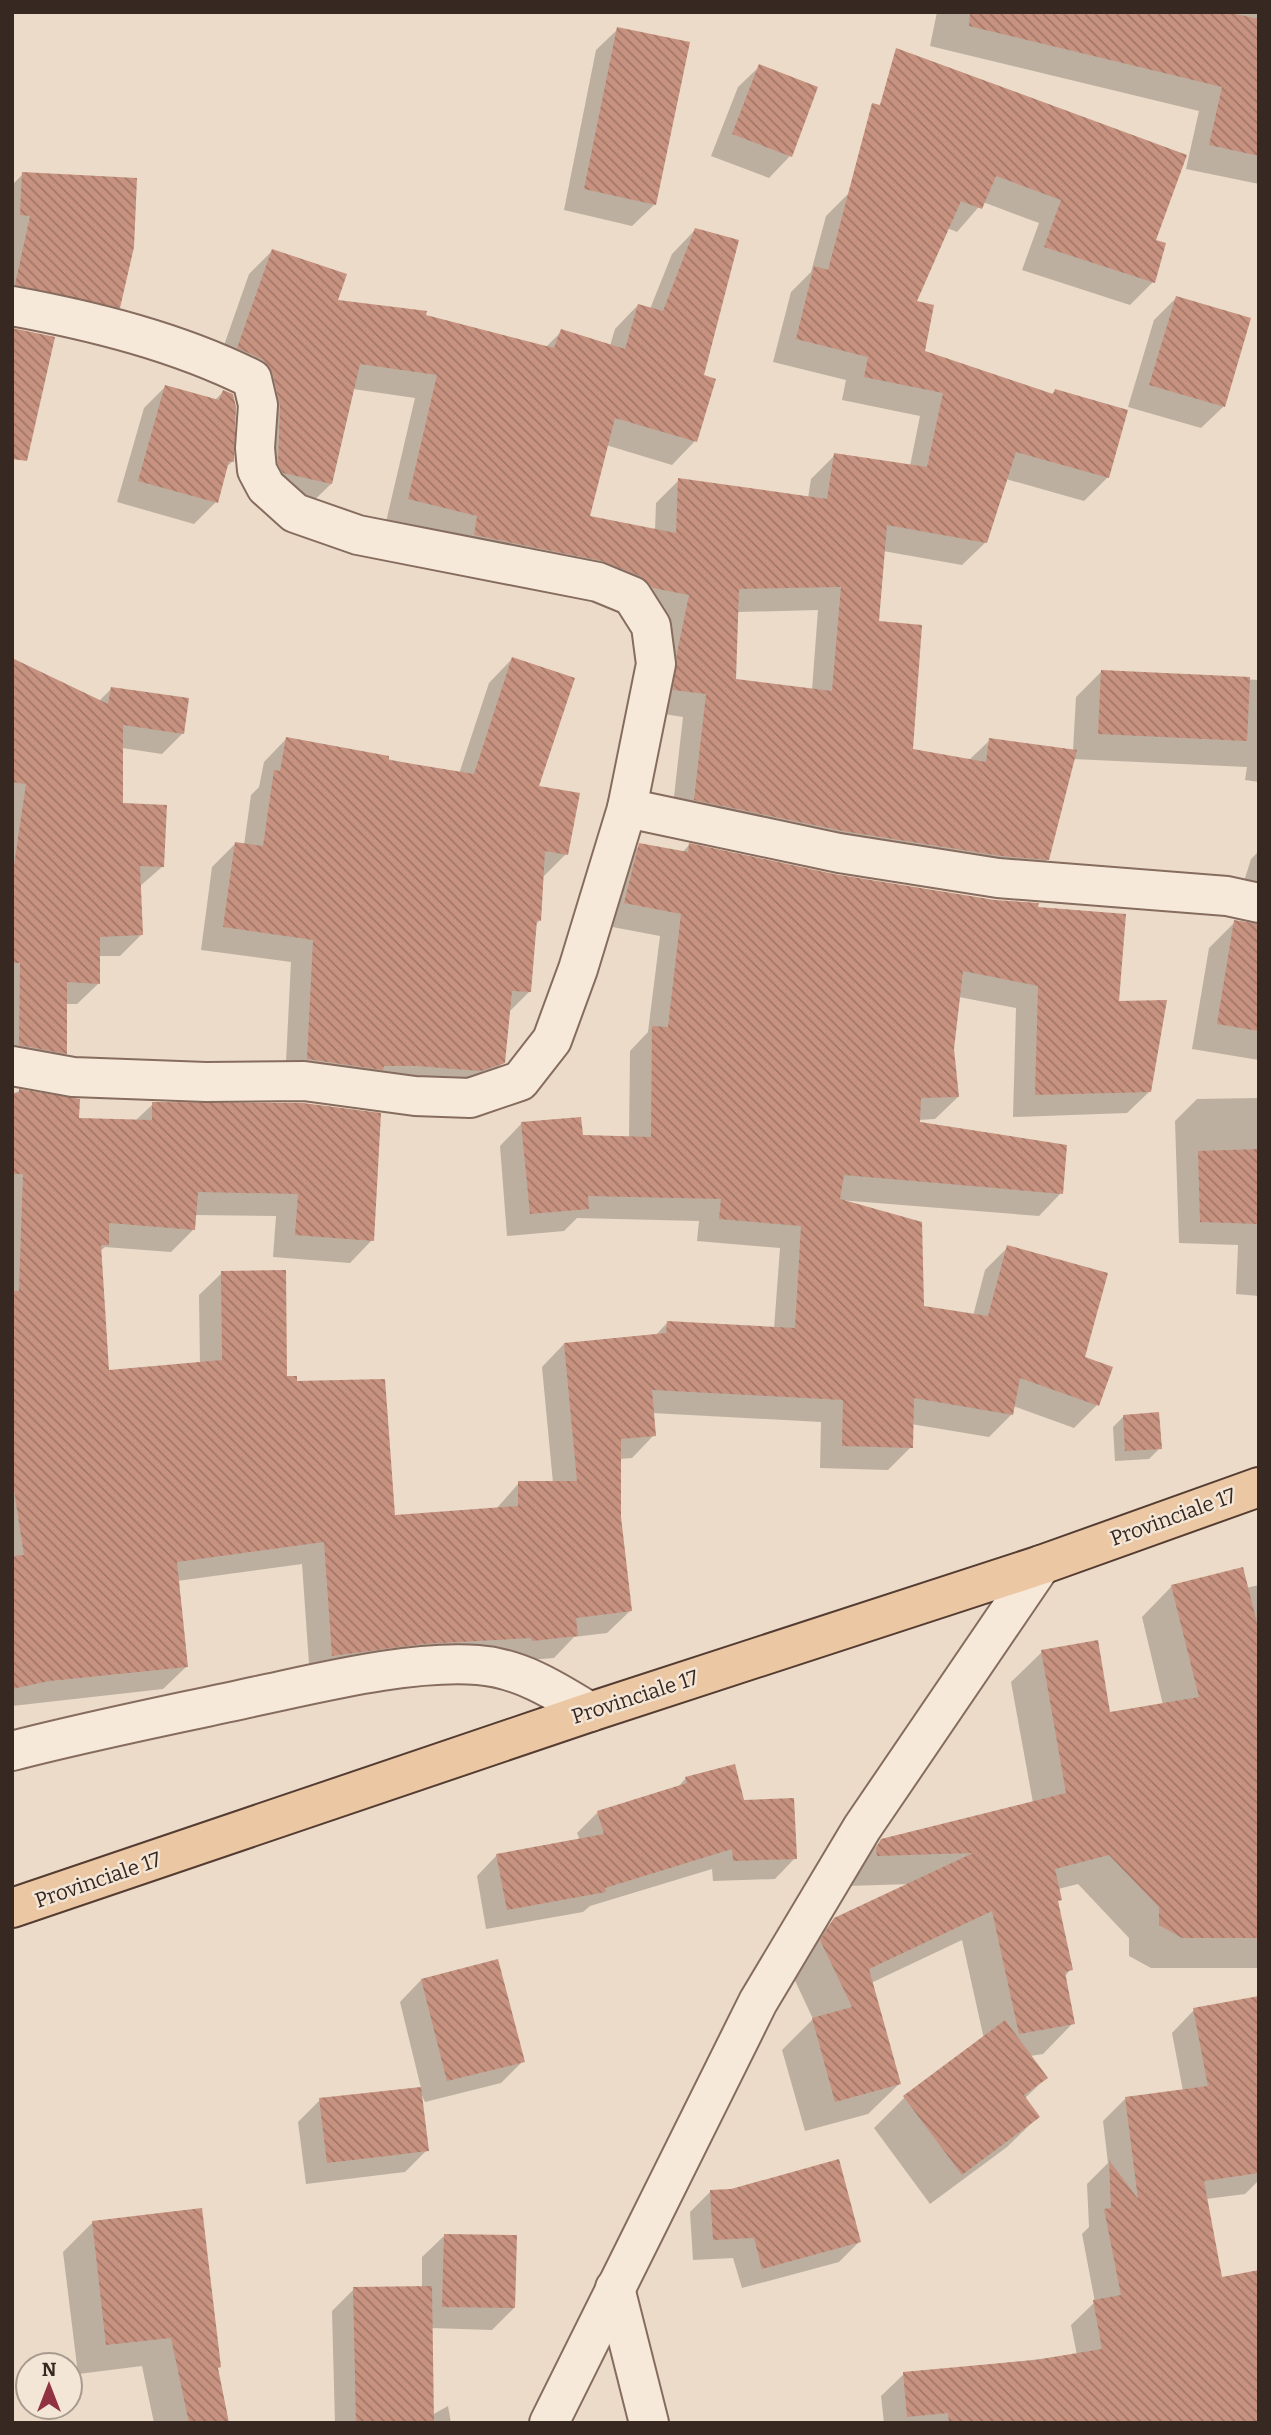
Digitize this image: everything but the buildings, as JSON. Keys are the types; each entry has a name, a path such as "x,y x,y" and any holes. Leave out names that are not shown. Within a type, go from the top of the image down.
{"main road":[{"name":"Provinciale 17","path":"12,1909 590,1712 1041,1565 1259,1487"}],"street":[{"path":"12,306 55,314 162,342 252,379 258,405 255,448 257,470 266,487 295,513 358,535 598,582 632,596 651,626 656,664 626,807 578,969 552,1040 520,1081 470,1098 415,1096 304,1081 206,1082 73,1077 12,1066"},
{"path":"626,807 839,853 998,878 1227,896 1259,903"},
{"path":"549,2423 758,2002 862,1828 1041,1565"},
{"path":"12,1751 94,1730 301,1687 412,1669 479,1665 536,1680 590,1712"},
{"path":"615,2288 649,2423"}]}
